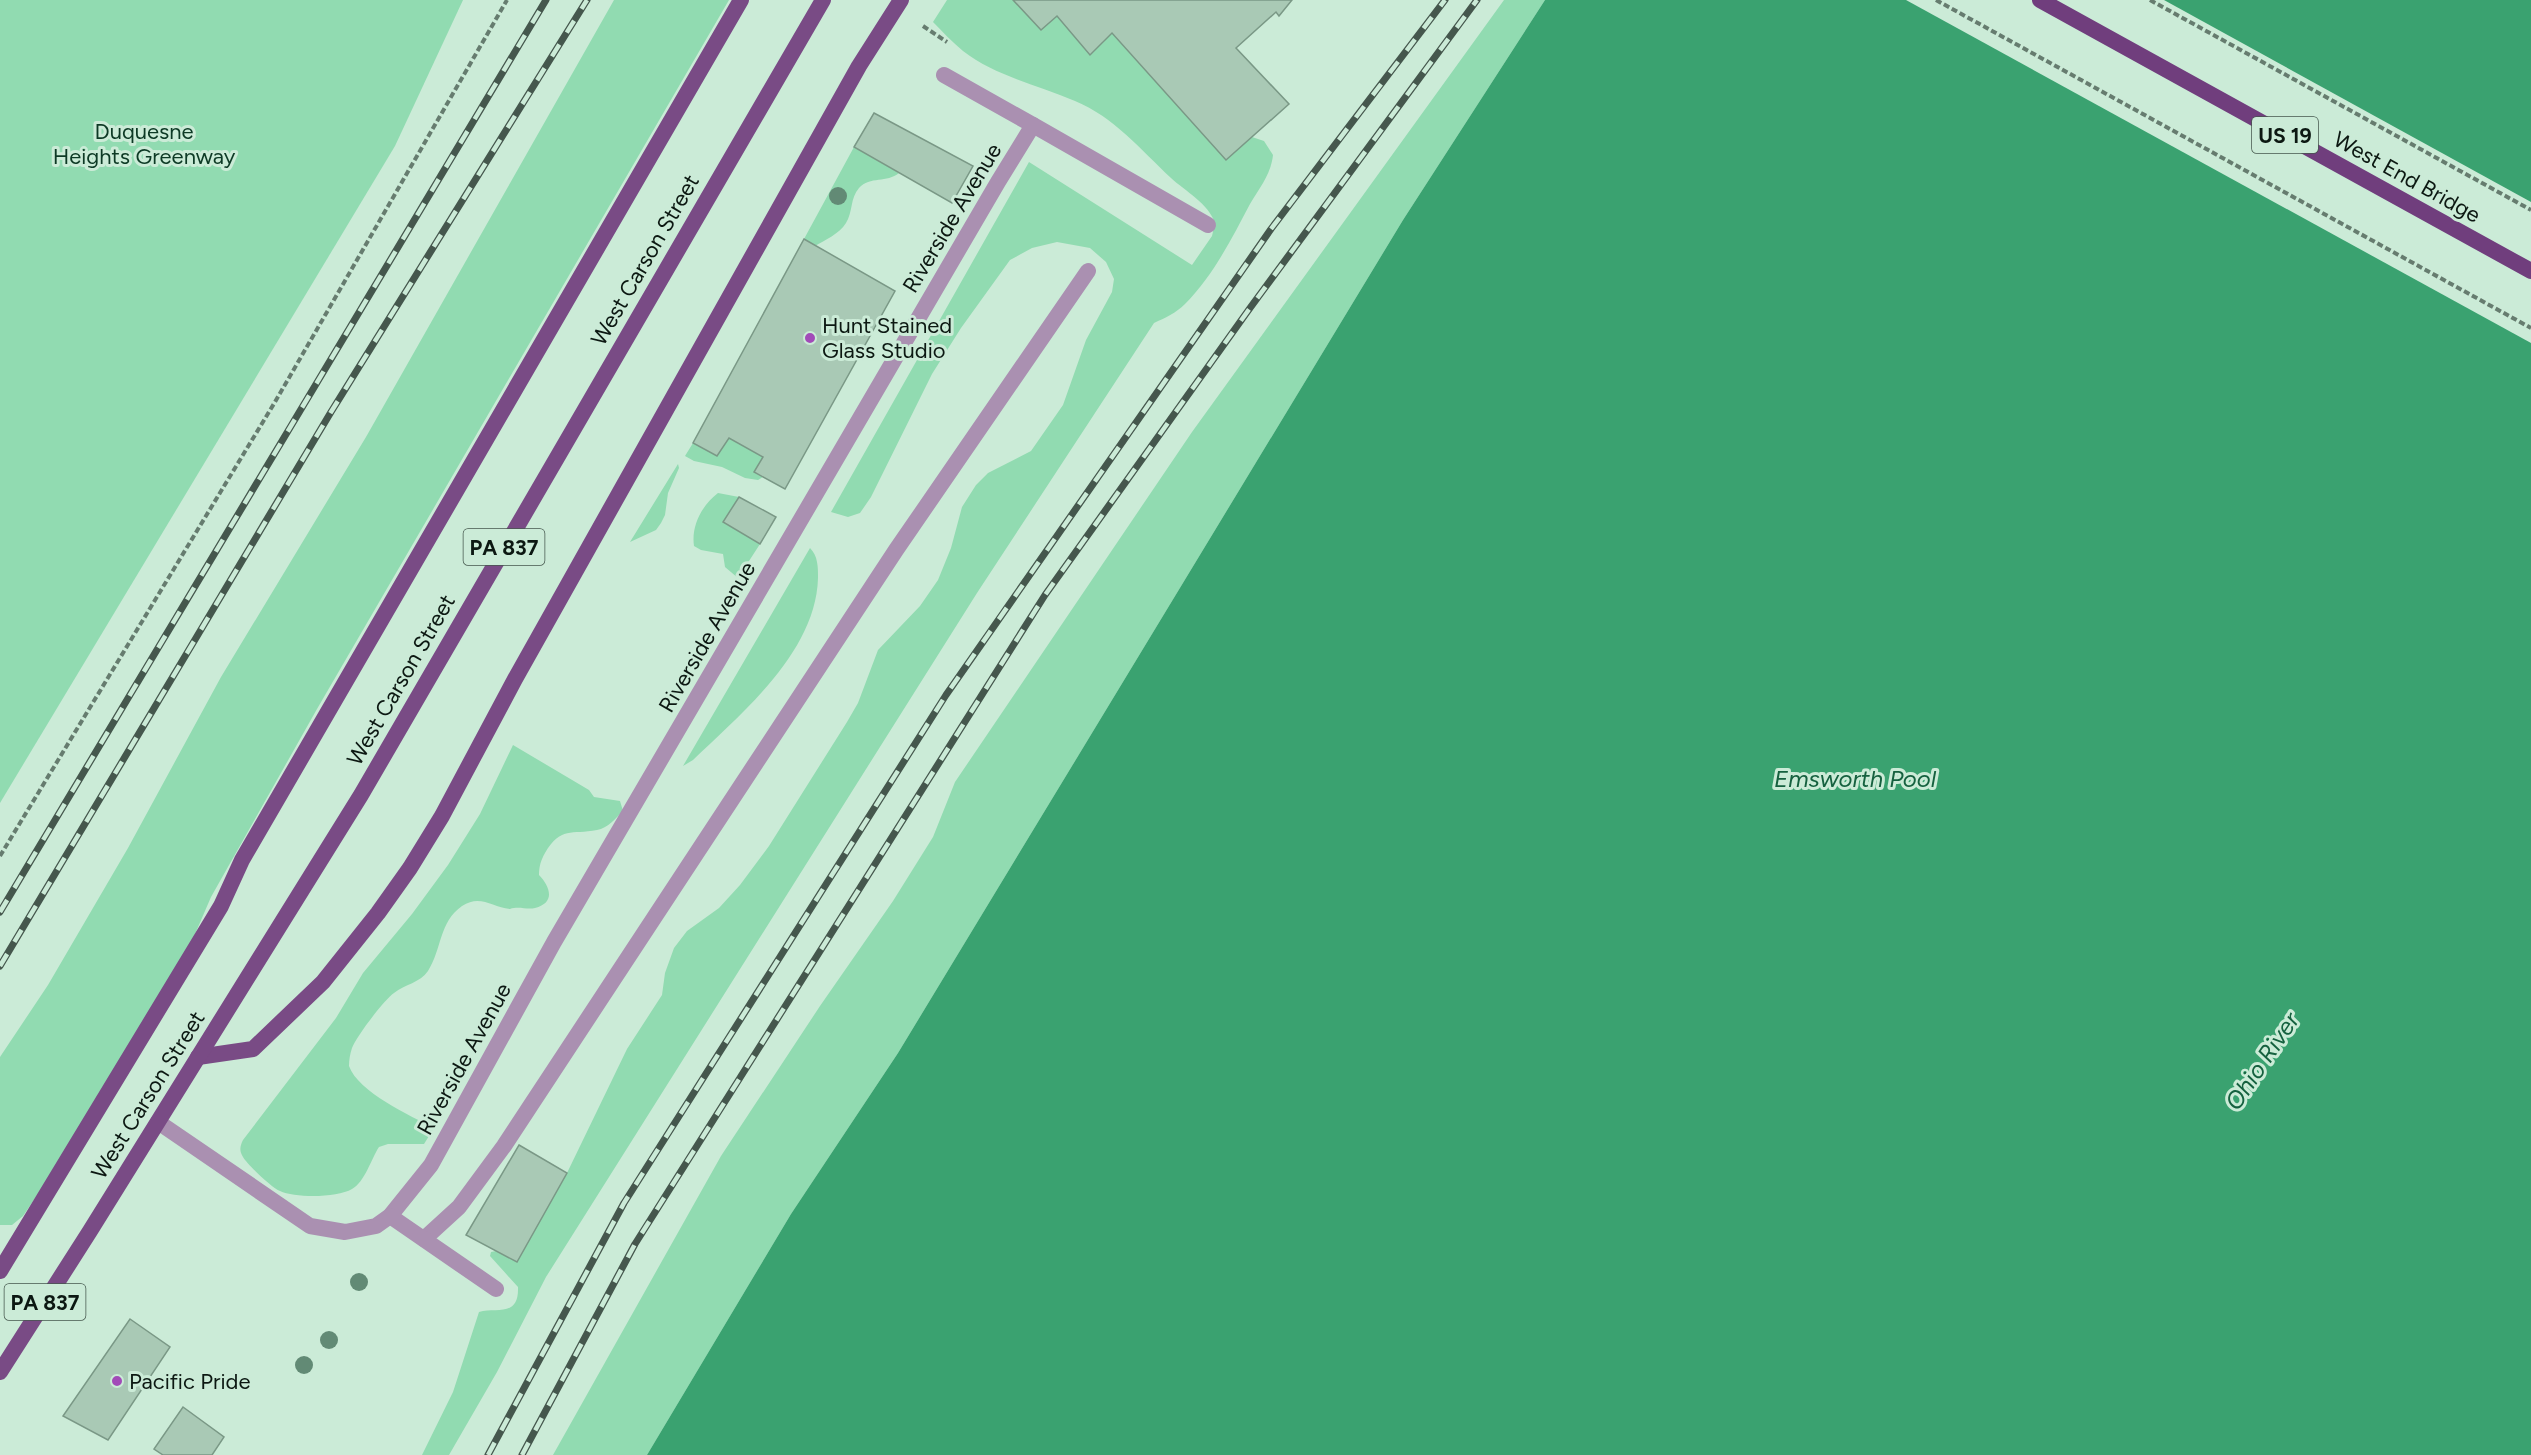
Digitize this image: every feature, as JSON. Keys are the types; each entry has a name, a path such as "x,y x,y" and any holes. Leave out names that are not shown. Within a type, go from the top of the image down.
{"highway":[{"name":"West End Bridge","path":"2040,0 2531,271"}],"main road":[{"path":"0,1271 221,906 242,860 741,0"},
{"name":"PA 837","path":"802,33 810,0"},
{"name":"West Carson Street","path":"0,1372 361,795 823,0"},
{"path":"198,1057 253,1049 323,982 378,913 410,868 442,816 515,679 859,66 901,0"}],"street":[{"path":"944,75 1208,225"},
{"name":"Riverside Avenue","path":"158,1122 310,1226 345,1232 376,1226 390,1216 430,1165 554,942 1033,125"},
{"path":"424,1239 459,1207 504,1146 896,550 1088,271"},
{"path":"390,1216 496,1288"}],"path":[{"path":"0,856 269,412 507,0"},
{"path":"1936,0 2531,328"},
{"path":"2150,0 2531,210"},
{"path":"922,26 947,42"}],"green space":[{"name":"Duquesne Heights Greenway","path":"0,0 463,0 395,146 0,803"},
{"path":"614,0 729,0 317,709 211,897 183,962 73,1142 23,1216 12,1225 0,1225 0,1057 48,985 128,848 221,677 366,437"},
{"path":"947,0 1013,0 1041,30 1057,16 1090,54 1112,33 1226,160 1252,137 1264,141 1273,155 1270,168 1213,269 1182,307 1154,323 977,593 546,1277 497,1372 449,1455 422,1455 453,1392 479,1312 505,1309 515,1303 518,1287 490,1256 491,1252 496,1251 517,1261 567,1173 627,1049 662,995 665,973 674,948 687,931 719,908 740,885 769,846 858,703 878,650 920,606 938,580 951,548 962,507 976,485 988,473 1031,451 1063,405 1086,340 1112,292 1114,279 1106,262 1090,248 1057,242 1032,248 1010,260 961,328 932,374 871,497 860,513 848,517 831,512 1029,162 1192,265 1212,236 1215,223 1208,210 1115,125 1075,101 989,67 959,48 933,22"},
{"path":"1504,0 1545,0 1403,220 898,1053 791,1214 647,1455 553,1455 721,1156 820,1006 893,901 933,837 955,782 1192,432"},
{"path":"854,147 899,173 889,178 863,184 854,196 848,219 843,227 815,246 804,239"},
{"path":"729,438 763,457 754,472 763,477 758,480 745,478 722,467 694,461 685,456 693,443 717,456"},
{"path":"678,464 679,468 668,493 665,515 661,523 656,530 630,542"},
{"path":"718,493 739,497 723,522 760,544 738,578 725,567 723,554 701,550 694,546 694,531 699,516"},
{"path":"810,548 816,558 818,578 814,605 805,631 790,656 754,701 693,760 683,766"},
{"path":"513,745 589,790 594,797 620,801 623,811 605,827 567,833 551,844 542,858 539,869 539,875 546,884 549,894 542,906 510,909 475,901 462,906 455,912 445,928 433,963 425,975 389,997 355,1043 349,1066 354,1076 386,1102 434,1128 424,1144 388,1144 379,1147 361,1181 357,1186 345,1192 316,1196 295,1195 276,1189 245,1160 240,1151 243,1140 336,1018 363,973 412,914 448,865 480,814"}],"water":[{"name":"Emsworth Pool","path":"1545,0 2531,0 2531,1455 647,1455 791,1214 898,1053 1403,220"}],"pier":[{"path":"1906,0 2164,0 2531,202 2531,343"}],"building":[{"path":"1013,0 1292,0 1279,16 1276,12 1236,48 1289,104 1226,160 1112,33 1090,55 1057,16 1041,30"},
{"path":"874,113 973,166 952,203 854,147"},
{"name":"Hunt Stained Glass Studio","path":"804,239 895,291 785,489 754,472 763,457 729,438 717,456 693,443"},
{"path":"739,497 776,517 760,544 723,522"},
{"path":"519,1145 567,1173 517,1262 466,1235"},
{"name":"Pacific Pride","path":"130,1319 170,1347 108,1440 63,1416"},
{"name":"Pacific Pride","path":"183,1407 224,1437 212,1455 163,1455 154,1449"}],"railway":[{"path":"0,912 546,0"},
{"path":"0,966 331,412 587,0"},
{"path":"488,1455 624,1203 946,695 1271,229 1445,0"},
{"path":"522,1455 635,1244 1045,595 1250,308 1477,0"}],"place":[{"name":"Hunt Stained Glass Studio","path":"810,338"},
{"name":"Pacific Pride","path":"117,1381"}],"water label":[{"name":"Ohio River","path":"2262,1061"}]}
